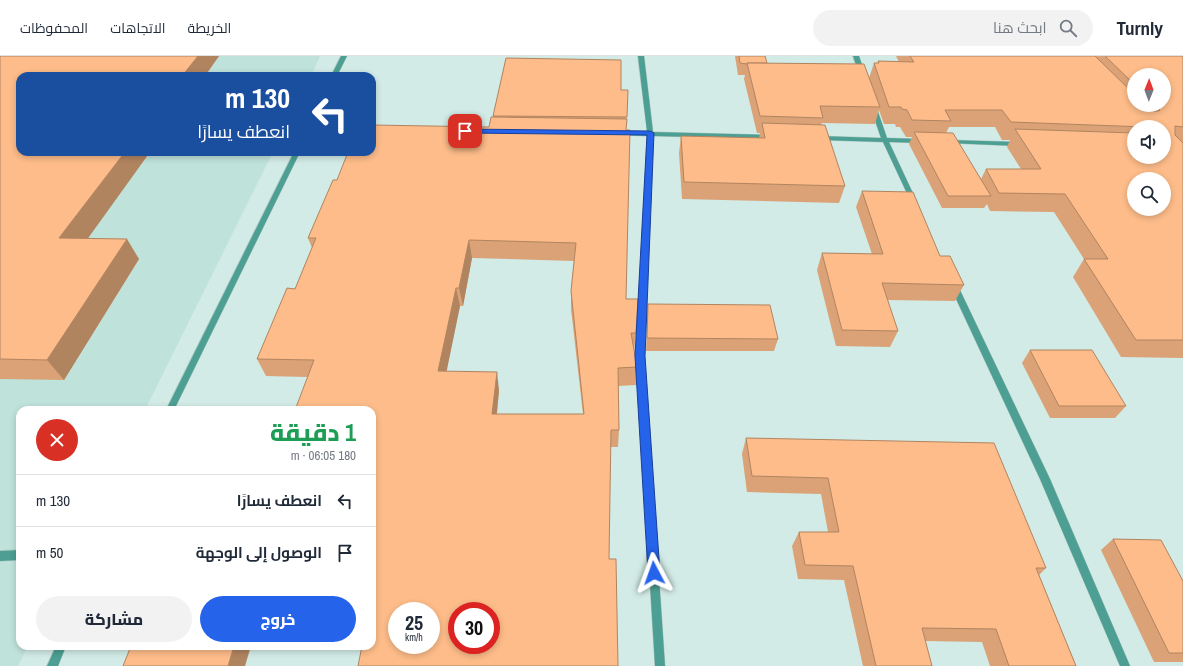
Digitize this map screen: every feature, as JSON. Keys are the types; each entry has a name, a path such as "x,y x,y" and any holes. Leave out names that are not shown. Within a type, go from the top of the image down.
{"street":[{"path":"336,72 344,56"},
{"path":"641,56 650,133 640,356 660,666"},
{"path":"856,56 866,84"},
{"path":"871,98 885,140 919,212"},
{"path":"610,133 776,137"},
{"path":"815,138 932,141"},
{"path":"940,142 1025,144"},
{"path":"172,406 295,156"},
{"path":"950,277 1045,479 1125,666"},
{"path":"0,556 16,555"},
{"path":"52,666 58,650"}],"shaded area":[{"path":"0,56 320,56 313,72 16,72 16,156 271,156 147,406 16,406 16,650 26,650 18,666 0,666"}],"building":[{"path":"0,56 198,56 185,72 16,72 16,156 122,156 59,238 127,239 47,360 0,359"},
{"path":"739,56 765,56 767,63 740,63"},
{"path":"910,56 1095,56 1127,87 1127,112 1171,112 1171,68 1127,68 1127,77 1105,56 1183,56 1183,127 1175,126 1175,135 1183,143 1183,340 1136,340 1084,259 1108,259 1065,194 999,193 986,169 1041,169 1015,129 1127,133 1127,164 1171,164 1171,120 1127,120 1127,126 1011,122 1002,110 945,110 951,121 912,120 907,110 902,109 901,107 889,107 874,63 879,63 878,61 914,62"},
{"path":"506,58 621,60 621,90 628,90 627,117 493,116"},
{"path":"747,63 864,64 880,107 820,106 823,118 760,116"},
{"path":"491,117 627,119 626,130 630,130 626,299 638,299 636,333 631,333 637,367 618,368 619,430 611,430 609,559 616,559 618,666 358,666 361,650 376,650 376,406 297,406 314,360 257,359 287,288 295,289 316,238 308,238 333,180 337,180 346,156 376,156 376,125 489,127","holes":["469,240 576,243 571,291 584,414 492,414 497,372 438,371 456,288 459,288"]},
{"path":"762,123 825,125 845,186 684,182 681,136 765,138"},
{"path":"914,132 953,133 991,196 948,196"},
{"path":"862,191 913,192 940,256 950,256 964,285 882,283 898,331 842,330 822,253 883,254"},
{"path":"648,304 770,305 778,339 647,338"},
{"path":"1030,350 1092,350 1126,406 1059,406"},
{"path":"746,438 994,443 1046,568 1036,568 1076,666 1009,666 996,629 922,628 932,666 876,666 853,566 805,565 799,532 839,532 828,478 752,476"},
{"path":"1113,539 1161,540 1183,581 1183,653 1169,653"},
{"path":"129,650 233,650 228,666 123,666"}],"route":[{"path":"465,131 650,133 640,356 654,573"}]}
